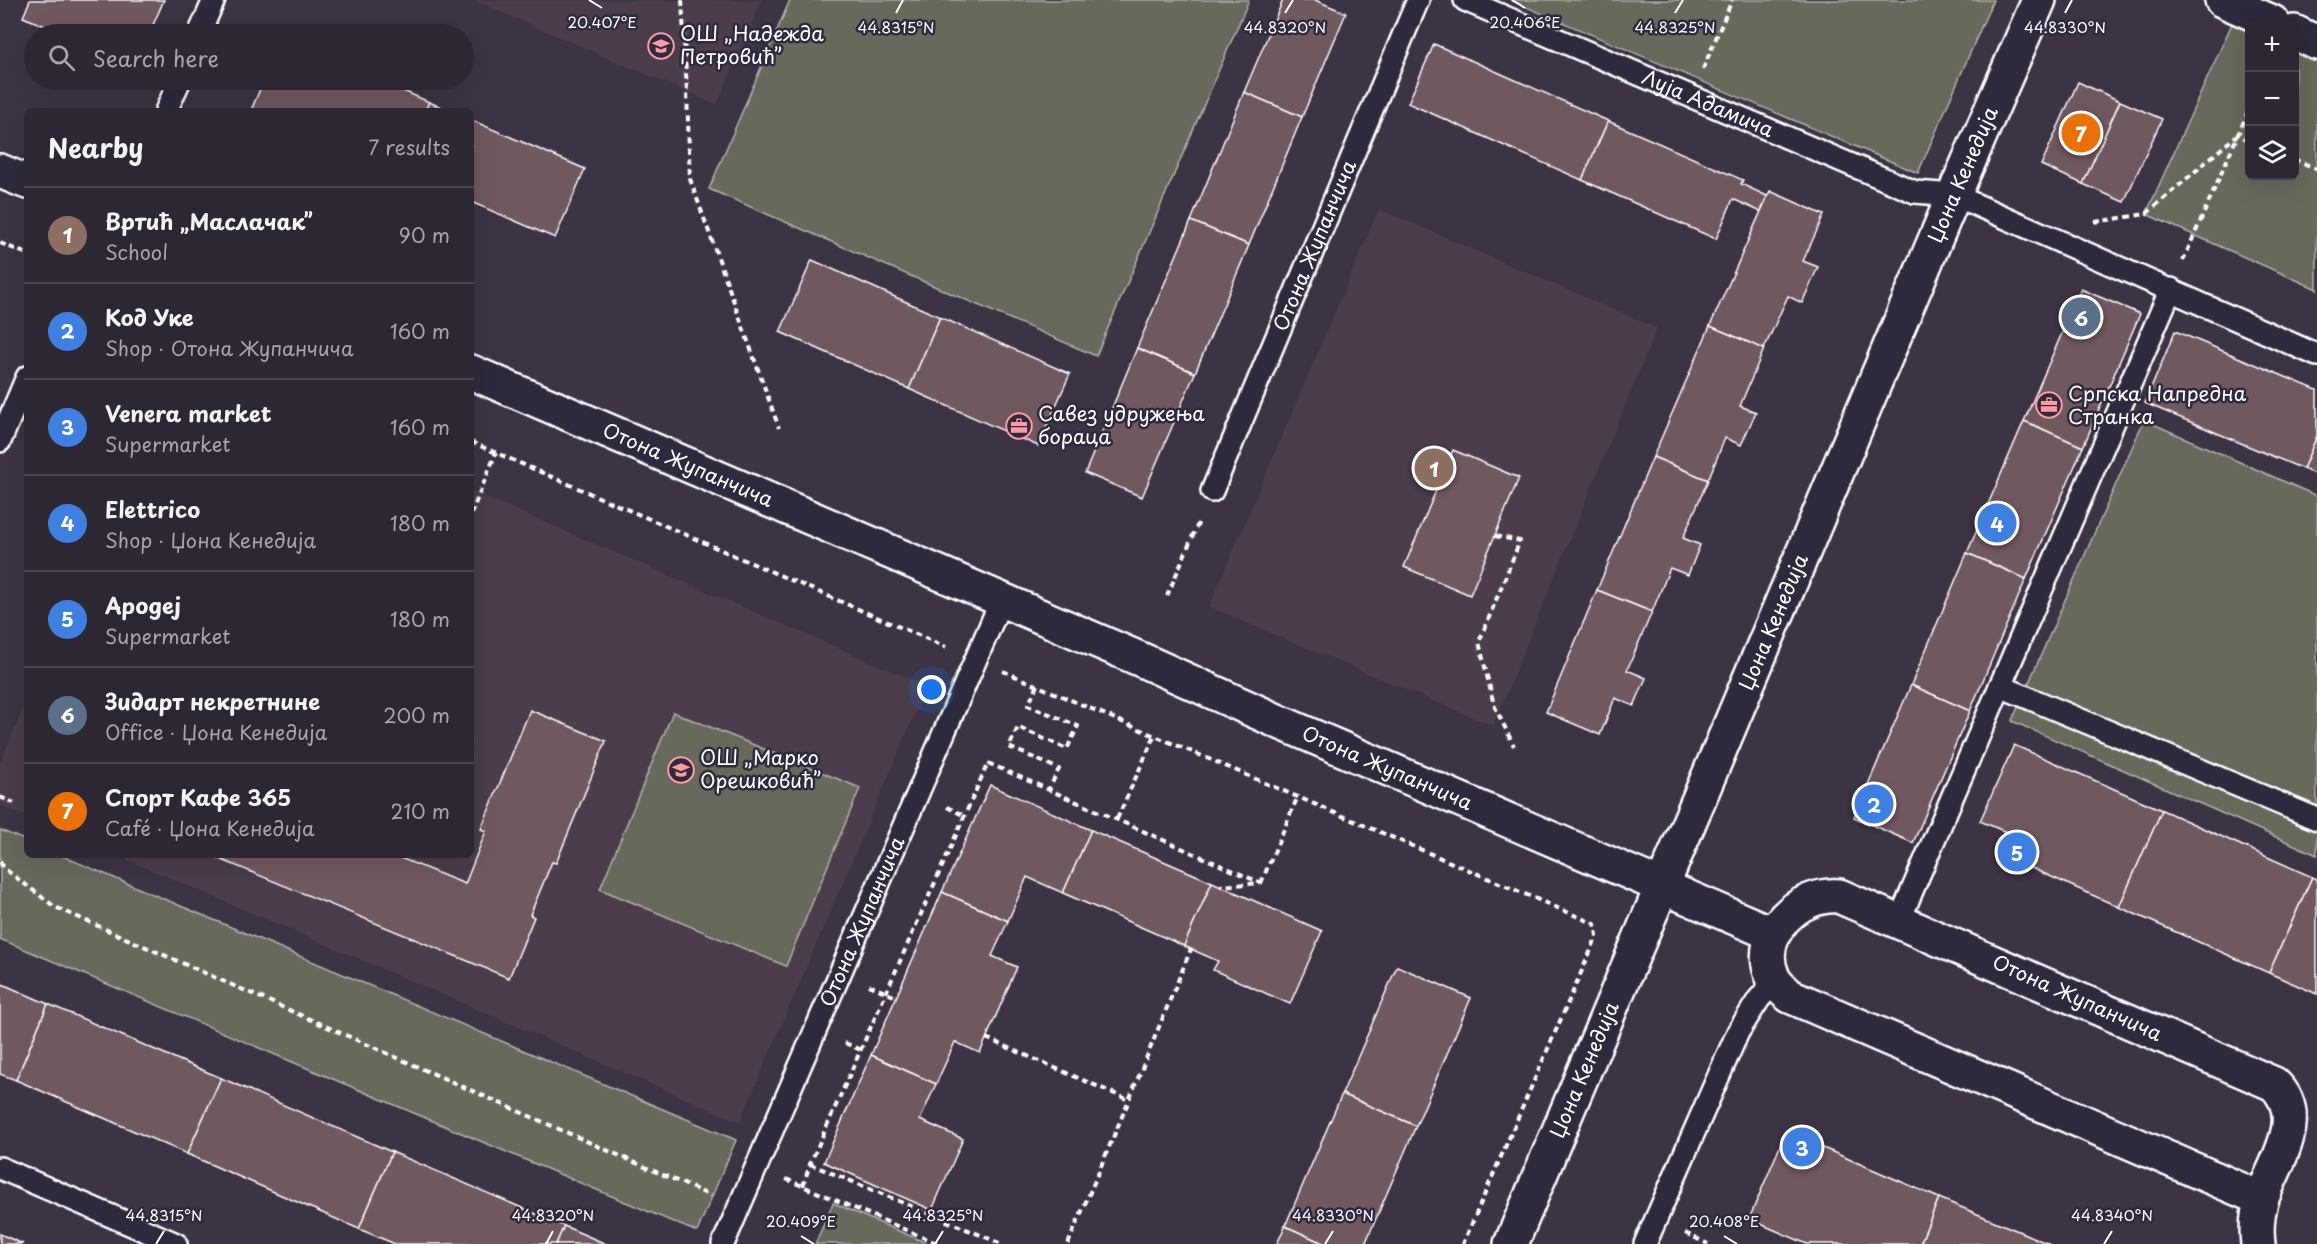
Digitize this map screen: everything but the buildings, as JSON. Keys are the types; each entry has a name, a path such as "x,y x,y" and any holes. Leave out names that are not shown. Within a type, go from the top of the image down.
{"street":[{"name":"Џона Кенедија","path":"1511,1244 1954,195 2039,0"},
{"path":"2222,0 2263,18"},
{"path":"2299,35 2317,43"},
{"path":"0,171 24,181"},
{"name":"Отона Жупанчича","path":"474,373 1773,934"},
{"name":"Отона Жупанчича","path":"1775,981 1768,964 1773,934 1783,919 1797,906 1826,895 1839,896 2274,1084 2283,1092 2289,1105 2288,1137 2262,1199 2256,1228 2258,1244"},
{"path":"1775,981 1790,996 1800,1001 2262,1199"}],"lane":[{"path":"203,24 214,0"},
{"name":"Отона Жупанчича","path":"1212,491 1418,0"},
{"name":"Луја Адамича","path":"1465,0 1915,192 1954,195 2171,289"},
{"path":"167,108 175,90"},
{"path":"1899,921 2171,289 2317,355"},
{"path":"0,441 24,384"},
{"name":"Отона Жупанчича","path":"723,1244 1001,601"},
{"path":"2000,686 2317,819"},
{"path":"1645,1244 1738,1032 1759,999 1775,981"},
{"path":"0,1168 176,1244"}],"path":[{"path":"682,0 690,179 779,428"},
{"path":"1692,96 1732,0"},
{"path":"2171,289 2245,118"},
{"path":"2237,135 2245,138"},
{"path":"2036,230 2146,214 2237,135"},
{"path":"2299,161 2317,169"},
{"path":"0,243 24,253"},
{"path":"474,443 1595,924 1597,936 1463,1244"},
{"path":"474,507 496,453"},
{"path":"1167,596 1212,491"},
{"path":"1495,536 1520,542 1479,642 1494,705 1514,746"},
{"path":"1038,685 1028,705 1078,726 1067,749 1018,727 1009,747 1059,769 1049,789"},
{"path":"1117,819 1155,735"},
{"path":"803,1186 810,1164 988,763 1261,883"},
{"path":"1261,883 1298,796"},
{"path":"0,797 14,803"},
{"path":"944,806 965,816"},
{"path":"0,862 5,869 55,907 739,1208"},
{"path":"1220,886 1261,883"},
{"path":"1068,1244 1191,949"},
{"path":"866,983 896,997"},
{"path":"986,1038 1129,1100"},
{"path":"841,1041 861,1050"},
{"path":"810,1164 1002,1244"},
{"path":"757,1167 939,1244"}],"shaded area":[{"name":"ОШ „Надежда Петровић”","path":"473,0 762,0 717,105"},
{"path":"1379,209 1657,328 1493,726 1209,607"},
{"name":"ОШ „Марко Орешковић”","path":"474,492 927,686 740,1122 123,858 474,858"},
{"path":"24,707 24,816 0,805 0,763"}],"green space":[{"path":"790,0 1249,0 1096,356 709,189"},
{"path":"1510,0 1993,0 1918,173"},
{"path":"2235,17 2245,21 2245,180 2299,180 2299,45 2317,53 2317,289 2146,214"},
{"path":"2144,420 2317,496 2317,855 2012,721"},
{"path":"673,712 860,788 786,966 600,889"},
{"path":"0,830 24,840 24,858 67,858 736,1140 697,1232 0,939"},
{"path":"833,1203 929,1244 815,1244"}],"place":[{"name":"ОШ „Надежда Петровић”","path":"661,46"},
{"name":"Спорт Кафе 365","path":"2081,133"},
{"name":"Зидарт некретнине","path":"2081,317"},
{"name":"Српска Напредна Странка","path":"2049,405"},
{"name":"Савез удружења бораца","path":"1019,426"},
{"name":"Вртић „Маслачак”","path":"1434,468"},
{"name":"Elettrico","path":"1997,523"},
{"name":"ОШ „Марко Орешковић”","path":"681,770"},
{"name":"Код Уке","path":"1874,804"},
{"name":"Apogej","path":"2017,852"},
{"name":"Venera market","path":"1802,1147"}]}
